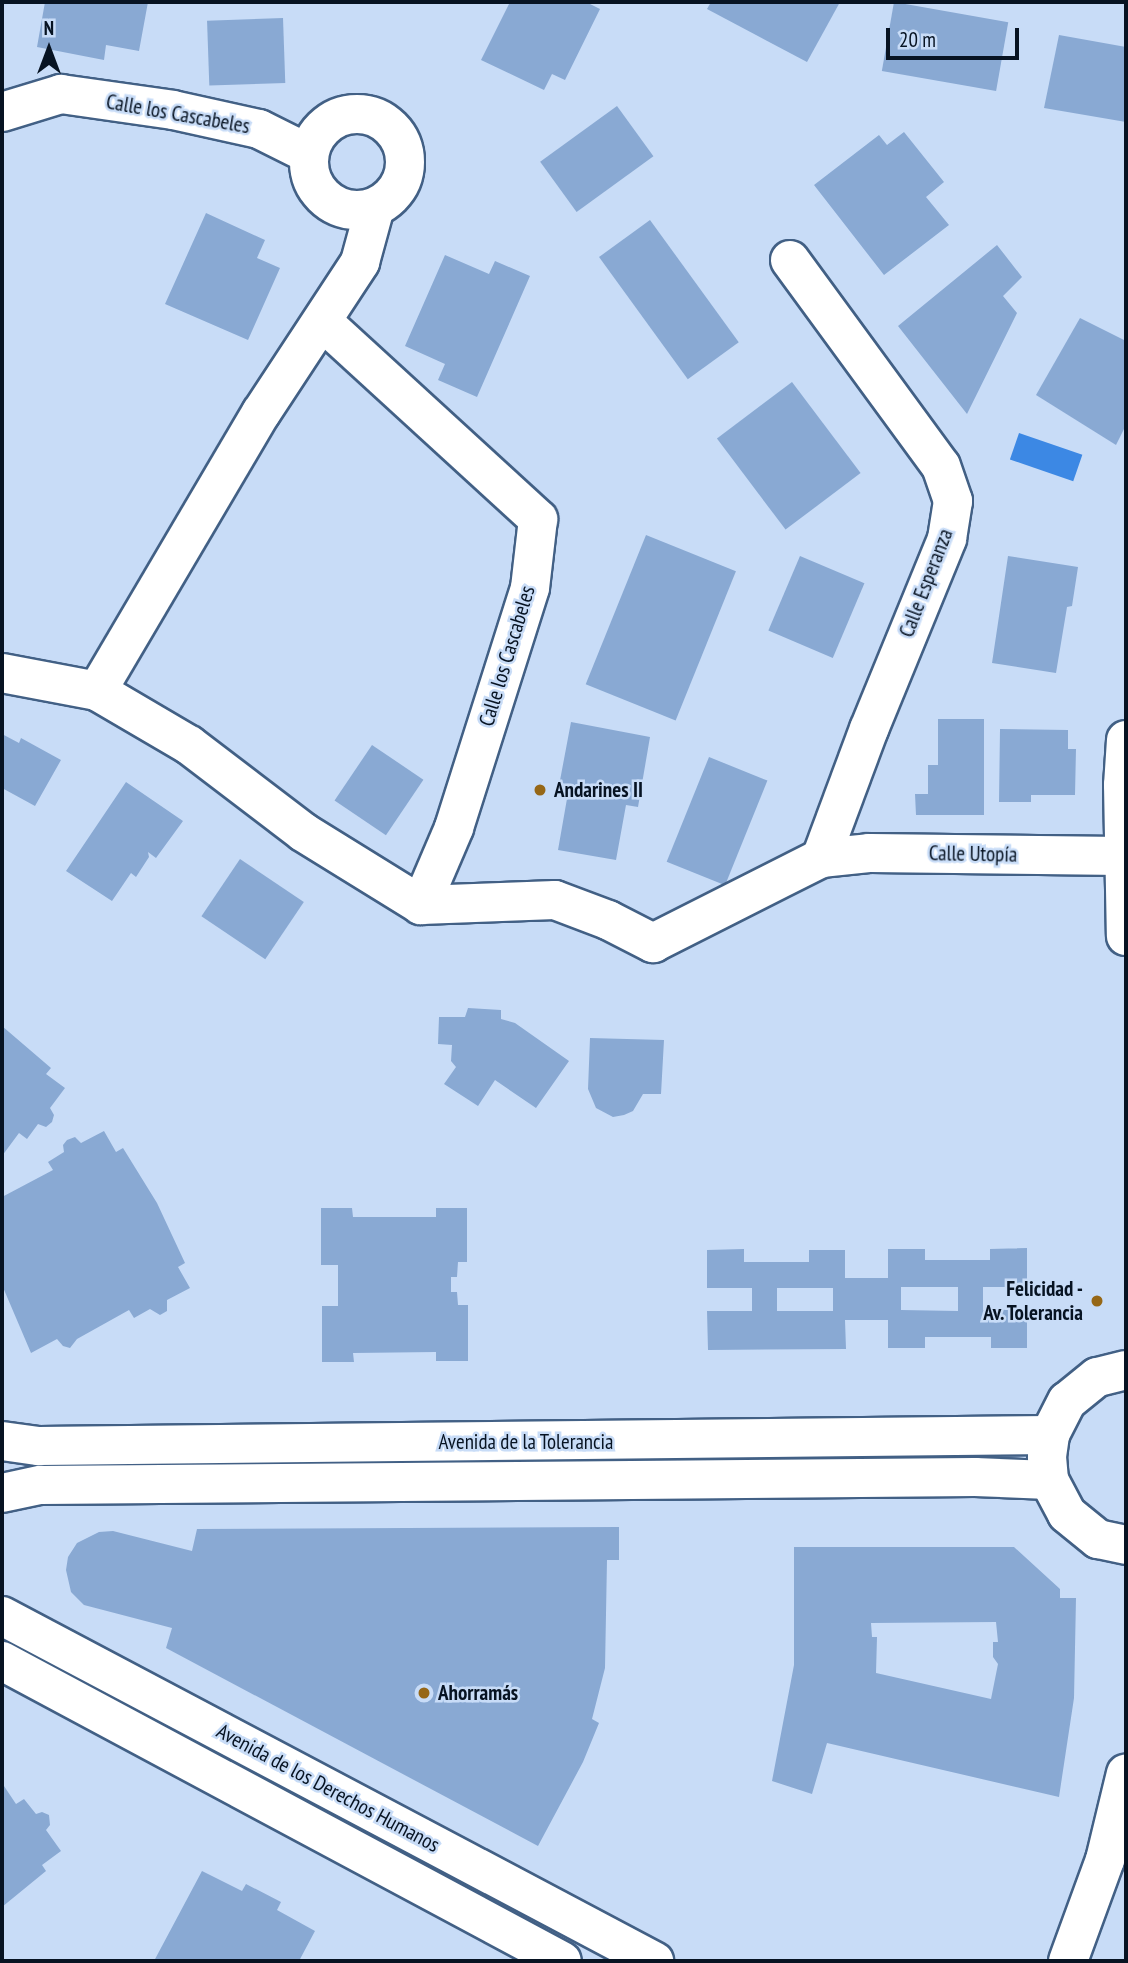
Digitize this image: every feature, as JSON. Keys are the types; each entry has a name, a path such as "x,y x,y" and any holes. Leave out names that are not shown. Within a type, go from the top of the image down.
{"street":[{"name":"Calle los Cascabeles","path":"2,112 61,94 173,110 259,129 309,154"},
{"path":"349,114 366,114 389,125 400,138 405,168 400,185 389,198 375,207 351,210 334,205 321,194 309,170 309,154 314,138 325,125 349,114"},
{"path":"97,691 261,413 360,262 375,207"},
{"name":"Calle Esperanza","path":"790,260 941,466 953,501 947,539 869,729 821,858"},
{"name":"Calle los Cascabeles","path":"323,322 538,519 530,588 453,828 421,905"},
{"path":"2,673 97,691 189,745 303,832 421,905 555,900 608,920 653,943 821,858"},
{"path":"1126,740 1126,936"},
{"name":"Calle Utopía","path":"821,858 869,853 1124,856"},
{"path":"1126,1370 1097,1377 1067,1401 1050,1435 1047,1457 1049,1479 1067,1514 1098,1539 1126,1545"},
{"name":"Avenida de la Tolerancia","path":"2,1441 39,1446 1050,1435"},
{"name":"Avenida de la Tolerancia","path":"2,1493 41,1485 961,1477 1049,1479"},
{"name":"Avenida de los Derechos Humanos","path":"2,1616 654,1961"},
{"name":"Avenida de los Derechos Humanos","path":"2,1661 562,1961"},
{"path":"1068,1961 1105,1860 1126,1773"}],"water":[{"path":"1019,433 1082,455 1073,481 1010,459"}],"building":[{"path":"45,2 148,2 139,51 106,45 104,60 37,47"},
{"path":"510,2 586,2 600,9 565,80 552,74 544,90 481,60"},
{"path":"711,2 840,2 807,62 707,9"},
{"path":"894,2 1008,22 996,91 882,71"},
{"path":"283,18 285,83 209,86 207,21"},
{"path":"1059,35 1126,47 1126,122 1044,108"},
{"path":"617,106 653,156 577,212 540,162"},
{"path":"904,132 944,182 926,197 949,225 884,275 814,185 879,135 887,145"},
{"path":"206,213 265,240 257,258 280,268 248,340 165,304"},
{"path":"650,220 739,342 688,379 599,257"},
{"path":"997,245 1022,277 1003,296 1017,313 967,414 898,326"},
{"path":"445,255 489,274 495,261 530,276 477,397 438,380 445,364 405,346"},
{"path":"1080,318 1126,341 1126,425 1116,445 1036,395"},
{"path":"792,382 861,473 786,530 717,439"},
{"path":"646,535 736,571 676,721 586,684"},
{"path":"800,556 864,583 833,658 768,631"},
{"path":"1008,556 1078,567 1072,606 1067,607 1056,673 992,663"},
{"path":"938,719 984,719 984,815 916,815 915,794 928,794 928,765 938,765"},
{"path":"571,722 650,737 638,807 626,805 616,860 558,850 568,793 558,791"},
{"path":"1000,729 1068,730 1068,749 1076,749 1075,795 1031,795 1031,802 999,802"},
{"path":"2,734 19,743 21,738 61,760 35,806 2,788"},
{"path":"372,745 423,780 386,835 335,801"},
{"path":"709,757 767,781 725,885 667,862"},
{"path":"126,782 183,821 156,858 148,852 149,857 136,877 131,873 112,901 66,871"},
{"path":"240,859 304,902 265,959 201,916"},
{"path":"468,1008 501,1010 501,1019 515,1023 569,1061 536,1108 495,1080 478,1106 444,1084 456,1067 451,1061 452,1045 438,1044 439,1017 465,1017"},
{"path":"2,1026 51,1068 46,1074 65,1088 50,1108 54,1115 52,1122 46,1127 38,1124 27,1139 19,1133 2,1156"},
{"path":"590,1038 664,1040 661,1094 643,1094 633,1111 624,1115 613,1117 596,1108 588,1089"},
{"path":"104,1131 116,1152 123,1148 157,1203 185,1263 178,1267 190,1288 167,1300 167,1311 160,1315 150,1309 134,1318 129,1310 77,1339 70,1348 63,1346 57,1339 31,1353 2,1285 2,1197 53,1170 48,1162 64,1152 63,1145 67,1140 75,1137 81,1143"},
{"path":"321,1208 352,1208 353,1217 436,1217 436,1208 467,1208 467,1262 458,1262 457,1277 451,1277 451,1292 457,1292 458,1305 468,1305 468,1361 436,1361 436,1352 353,1353 354,1362 322,1362 322,1306 338,1306 338,1265 321,1265"},
{"path":"1027,1248 1027,1287 983,1287 983,1310 1027,1309 1027,1348 991,1348 991,1337 925,1337 925,1348 888,1348 888,1320 845,1320 846,1349 708,1350 707,1311 752,1311 752,1288 707,1288 707,1250 744,1249 744,1262 809,1262 809,1250 845,1250 845,1278 888,1278 888,1249 925,1249 925,1260 990,1260 990,1249","holes":["901,1287 958,1287 958,1311 901,1310","777,1288 833,1288 833,1311 777,1311"]},
{"name":"Ahorramás","path":"619,1527 619,1560 607,1560 605,1668 592,1719 599,1723 583,1762 538,1846 166,1648 172,1628 84,1605 71,1592 66,1570 68,1557 77,1543 99,1532 113,1531 192,1551 197,1529"},
{"path":"794,1547 1014,1547 1060,1589 1060,1598 1076,1598 1074,1698 1059,1797 827,1743 812,1794 772,1781 794,1665","holes":["996,1622 998,1642 993,1642 993,1657 998,1664 991,1699 876,1673 877,1637 872,1637 871,1623"]},
{"path":"2,1783 16,1804 24,1799 36,1814 42,1812 49,1815 50,1825 46,1830 61,1851 42,1865 46,1871 2,1907"},
{"path":"202,1871 242,1891 246,1884 281,1902 277,1910 315,1931 299,1961 154,1961"}],"place":[{"name":"Andarines II","path":"540,790"},
{"name":"Felicidad - Av. Tolerancia","path":"1097,1301"},
{"name":"Ahorramás","path":"424,1693"}]}
